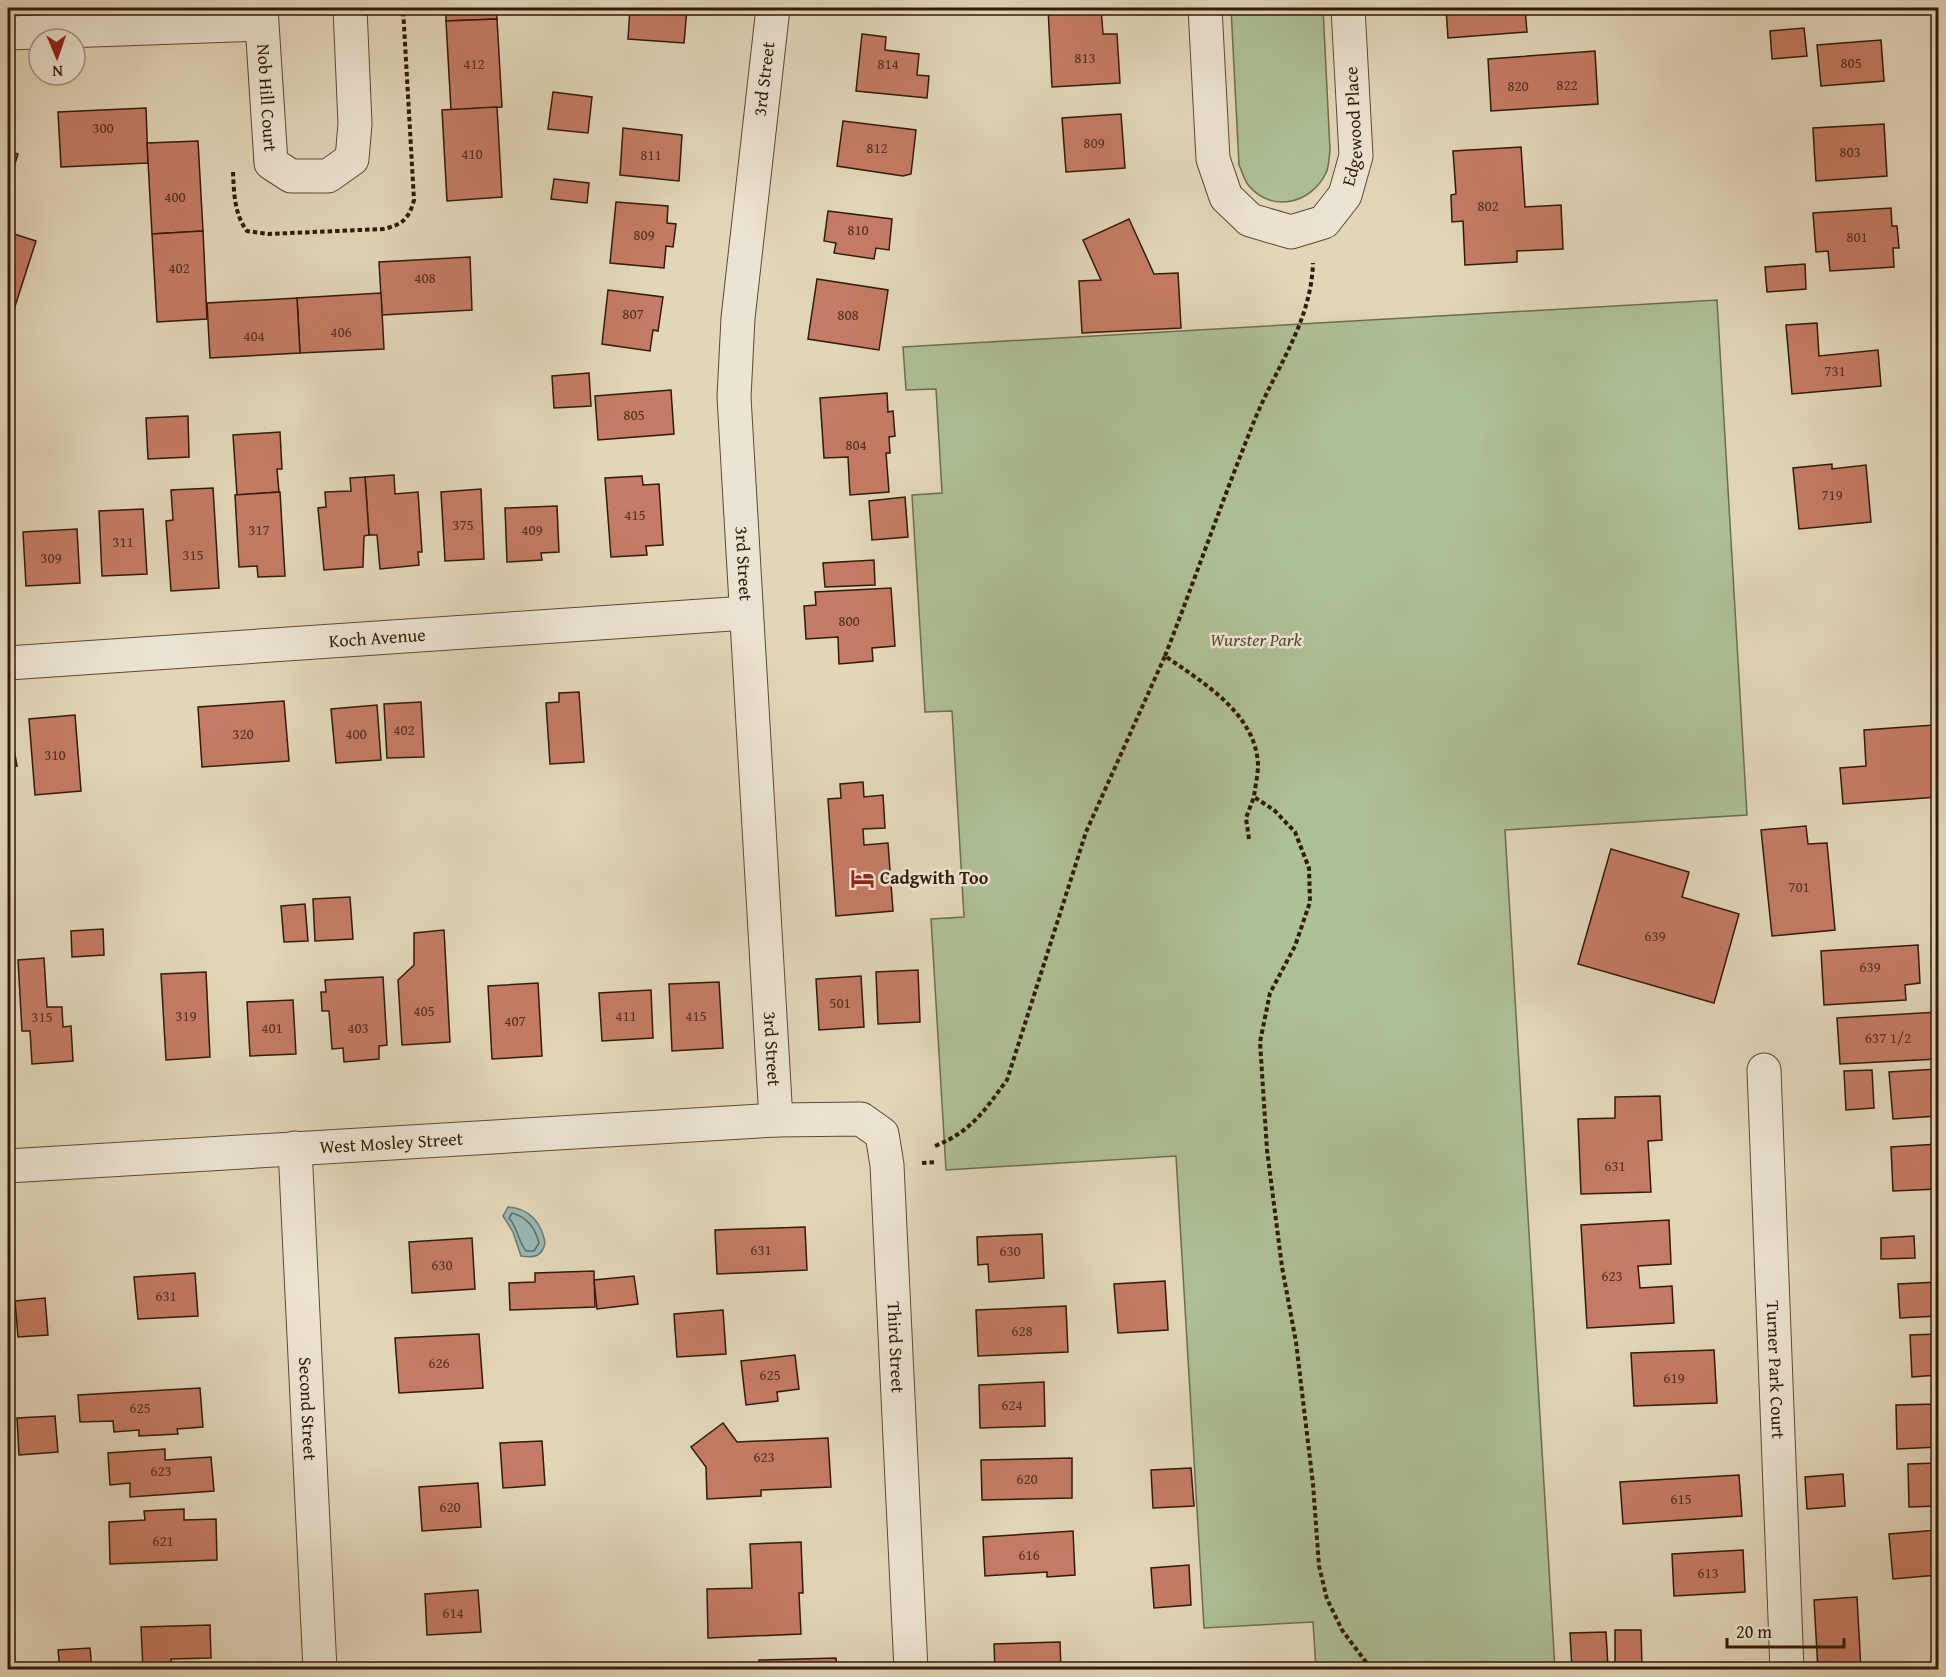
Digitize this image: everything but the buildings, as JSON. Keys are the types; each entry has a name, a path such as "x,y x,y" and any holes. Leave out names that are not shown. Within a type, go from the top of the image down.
{"street":[{"name":"Nob Hill Court","path":"260,16 271,163 291,176 327,176 352,159 354,124 350,8"},
{"name":"3rd Street","path":"773,8 738,318 734,386 776,1120"},
{"name":"Edgewood Place","path":"1205,8 1213,159 1226,197 1250,220 1291,232 1324,222 1345,195 1356,156 1348,8"},
{"path":"8,33 260,16"},
{"name":"Koch Avenue","path":"8,663 746,613"},
{"name":"Turner Park Court","path":"1764,1070 1787,1670"},
{"name":"Third Street","path":"776,1120 861,1119 882,1134 887,1165 911,1670"},
{"name":"West Mosley Street","path":"8,1166 776,1120"},
{"name":"Second Street","path":"295,1148 320,1670"}],"path":[{"path":"935,1146 958,1137 966,1130 982,1114 1006,1080 1086,832 1165,656 1254,422 1287,358 1306,308 1313,271 1313,248 1307,227"},
{"path":"1165,656 1232,707 1248,732 1258,764 1254,797 1245,818 1249,839"},
{"path":"1254,797 1274,810 1295,832 1309,868 1310,902 1295,946 1270,993 1260,1042 1267,1150 1282,1267 1296,1342 1313,1484 1319,1566 1328,1599 1342,1630 1372,1670"}],"green space":[{"path":"1231,8 1323,8 1329,162 1326,173 1319,184 1301,198 1280,202 1269,200 1247,184 1239,165"},
{"name":"Wurster Park","path":"1717,300 1747,815 1505,830 1555,1669 1316,1669 1313,1622 1204,1628 1176,1156 946,1170 931,919 964,917 952,711 925,712 912,495 942,493 936,389 906,390 903,347"}],"water":[{"path":"508,1207 523,1210 534,1218 545,1243 540,1254 530,1257 521,1256 513,1232 503,1216"}],"place":[{"name":"Cadgwith Too","path":"862,878"}]}
